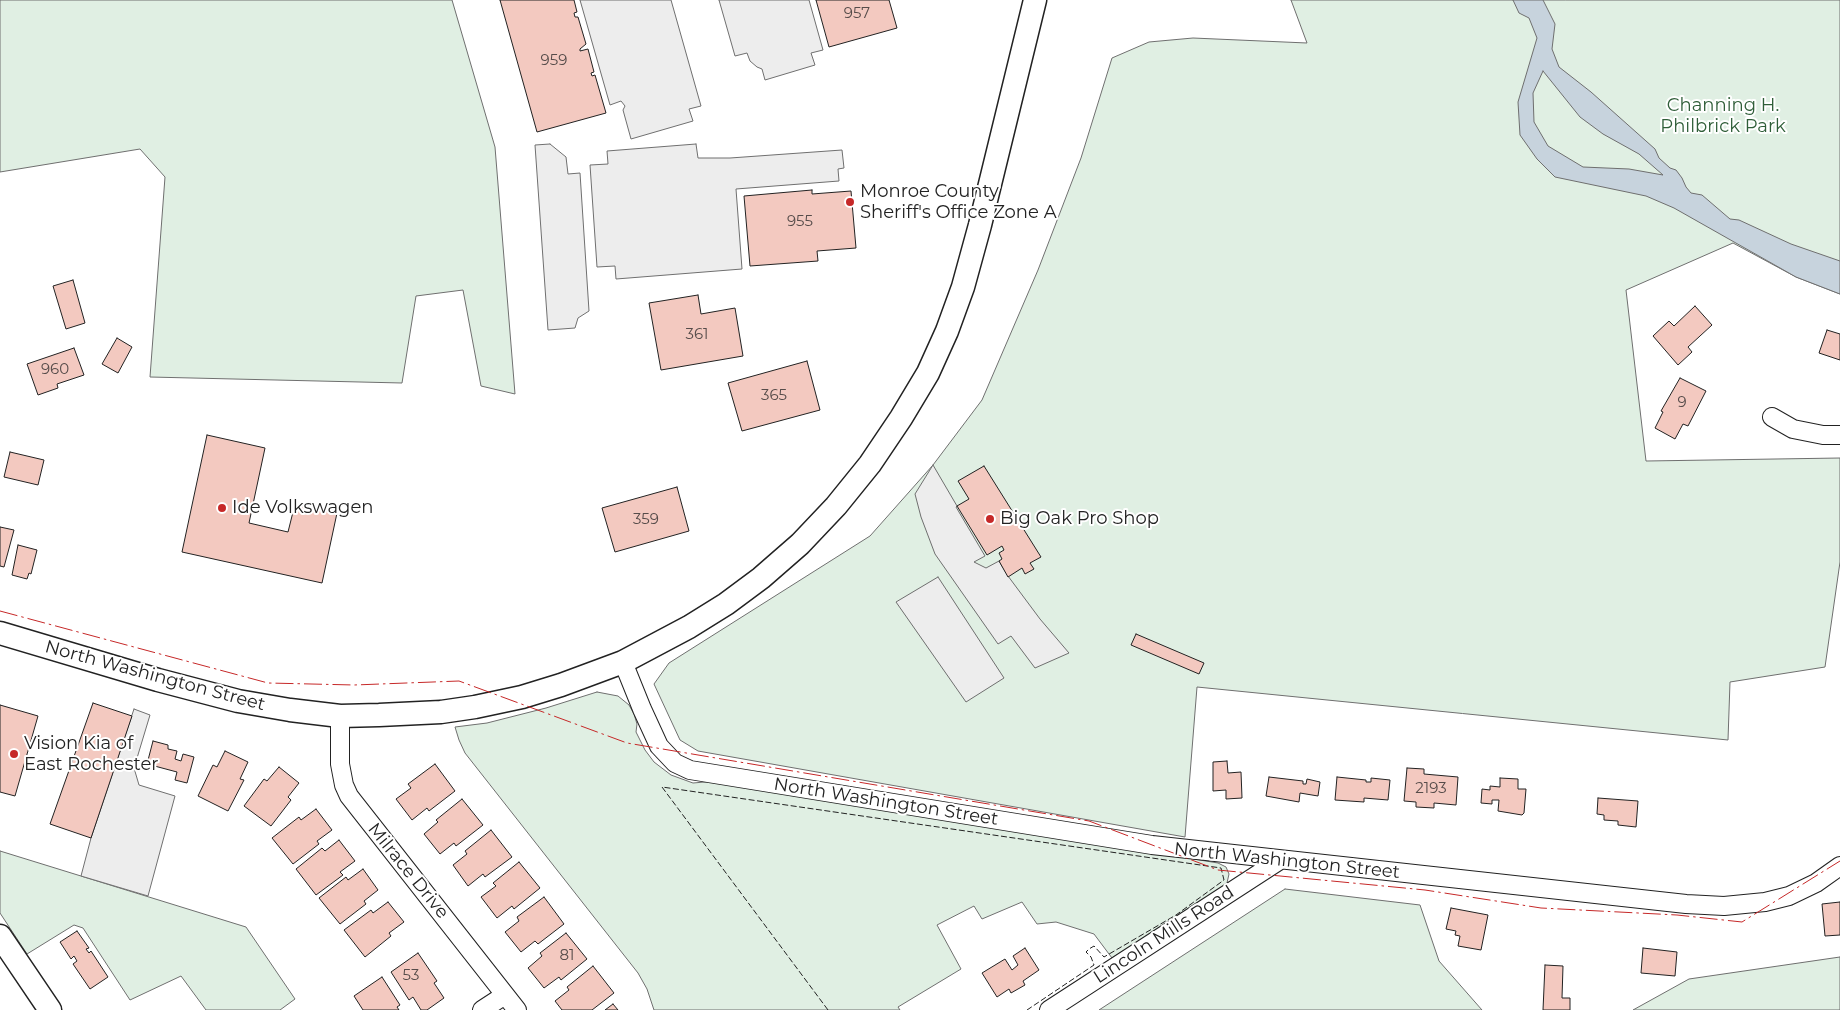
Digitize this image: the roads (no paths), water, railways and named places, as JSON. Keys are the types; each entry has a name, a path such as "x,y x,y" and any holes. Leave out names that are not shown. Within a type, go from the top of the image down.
{"main road":[{"path":"623,662 689,627 726,604 761,578 800,544 836,506 870,464 901,418 940,348 963,286 980,226 1035,0"},
{"name":"North Washington Street","path":"0,633 238,702 340,716 420,714 474,707 530,694 623,662"},
{"path":"0,936 50,1010"}],"street":[{"path":"1772,417 1794,429 1840,435"},
{"name":"North Washington Street","path":"623,662 659,746 675,763 690,770 1152,845 1638,900 1724,906 1765,902 1789,896 1816,883 1840,866"},
{"name":"Milrace Drive","path":"340,716 340,764 344,785 349,796 517,1010"},
{"name":"Lincoln Mills Road","path":"1049,1010 1280,860"},
{"path":"482,1010 505,995"}],"place":[{"name":"Monroe County Sheriff's Office Zone A","path":"850,202"},
{"name":"Ide Volkswagen","path":"222,508"},
{"name":"Big Oak Pro Shop","path":"990,519"},
{"name":"Vision Kia of East Rochester","path":"14,754"}],"park label":[{"name":"Channing H. Philbrick Park","path":"1723,116"}]}
